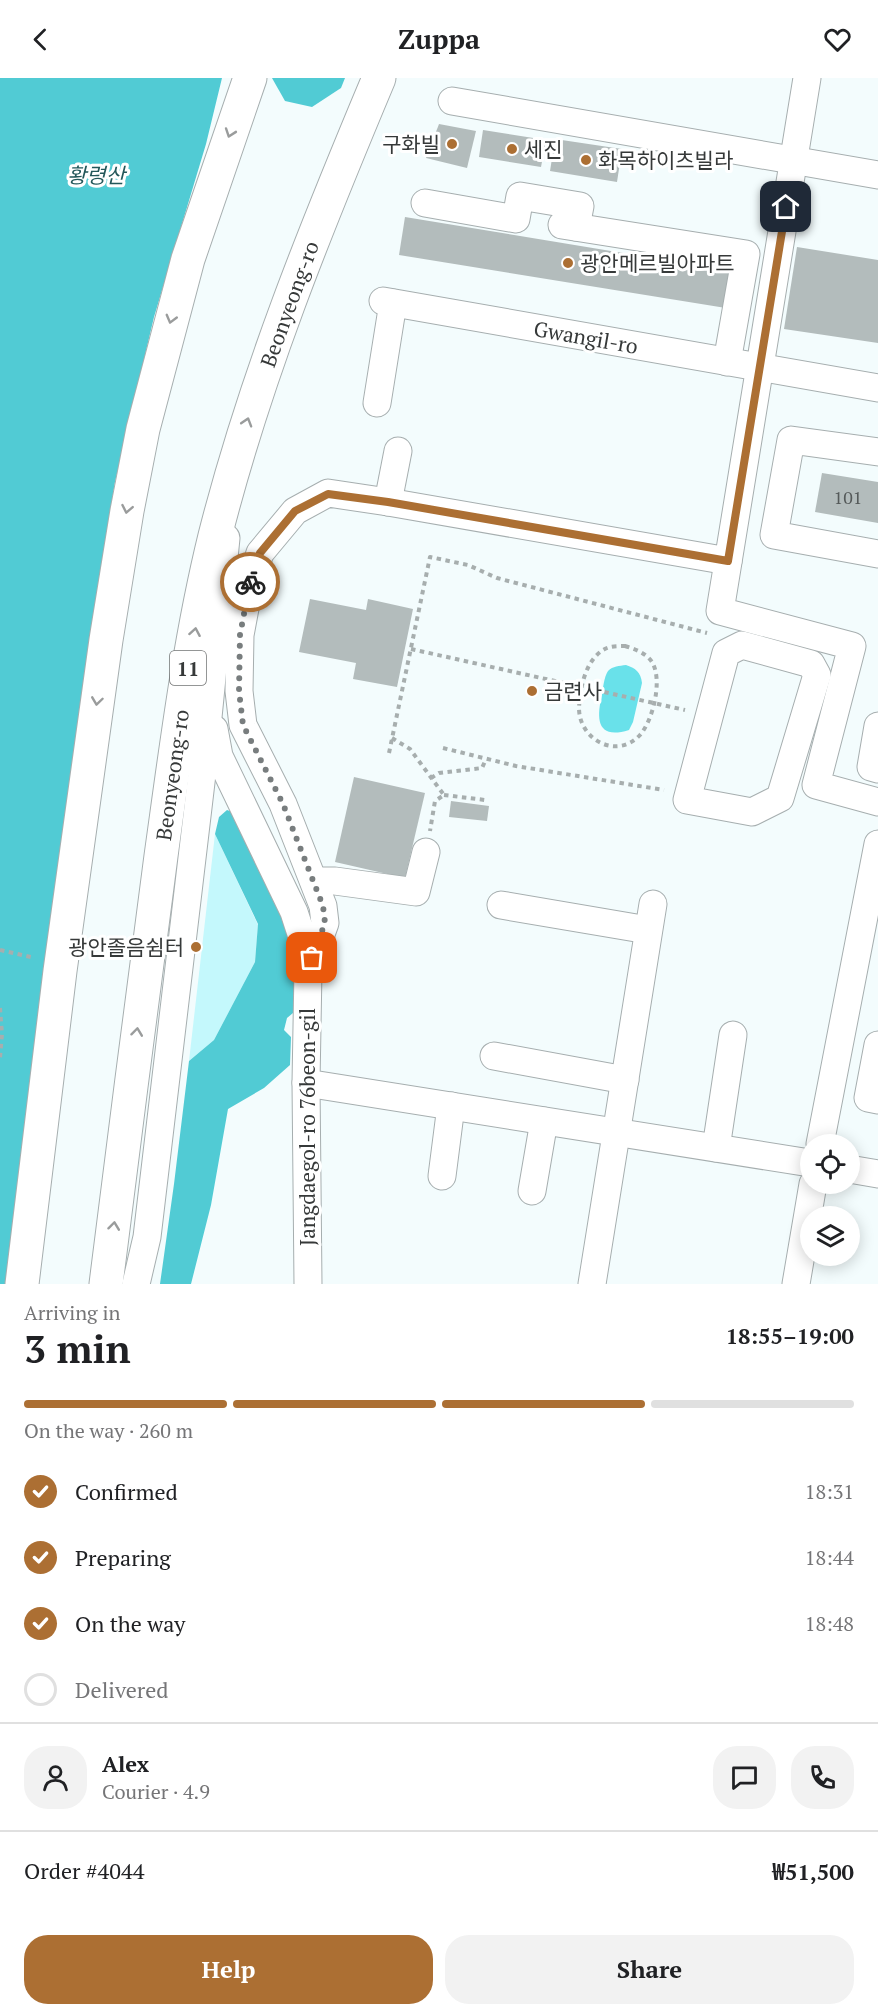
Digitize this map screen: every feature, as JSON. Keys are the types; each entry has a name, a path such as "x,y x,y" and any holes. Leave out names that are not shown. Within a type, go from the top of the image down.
{"highway":[{"path":"22,1284 60,971 105,640 127,511 144,429 188,259 250,78"},
{"name":"Beonyeong-ro","path":"106,1284 182,702 199,606 232,471 256,393 293,290 379,78"}],"street":[{"path":"807,78 720,610 725,625 852,646 816,785 878,802"},
{"path":"452,101 878,175"},
{"path":"425,203 516,219 520,196 580,206 569,226 746,254 727,362"},
{"name":"Gwangil-ro","path":"377,403 388,302 878,388"},
{"path":"878,452 790,440 774,535 878,554"},
{"path":"398,451 388,502 728,561"},
{"path":"136,1284 147,1237 204,757 222,593 232,471"},
{"name":"Jangdaegol-ro 76beon-gil","path":"308,970 325,923 323,906 283,804 243,725 239,691 240,635 249,587 260,553 295,511 328,494 388,502"},
{"path":"742,645 811,664 817,675 780,798 752,812 687,800 689,794 726,653 742,645"},
{"name":"Jangdaegol-ro 76beon-gil","path":"209,701 219,756 294,912 306,949 308,970 306,1083 308,1284"},
{"path":"878,726 871,767 878,769"},
{"path":"822,1134 878,844"},
{"path":"314,881 336,881 416,892 426,852"},
{"path":"501,905 651,917 591,1284"},
{"path":"716,1148 733,1035"},
{"path":"878,1045 868,1098 878,1100"},
{"path":"494,1056 625,1080"},
{"path":"306,1083 800,1161"},
{"path":"442,1176 451,1106"},
{"path":"532,1191 544,1121"},
{"path":"860,1171 878,1174"},
{"path":"796,1284 811,1194"}],"path":[{"path":"389,753 430,557 468,565 497,578 725,625"},
{"path":"625,646 641,652 651,660 657,674 651,703 649,722 639,736 627,744 609,746 596,742 581,723 579,711 585,675 598,653 609,647 625,646"},
{"path":"411,649 692,712"},
{"path":"392,738 410,749 444,795"},
{"path":"443,748 516,766 689,794"},
{"path":"431,778 439,773 482,768 486,759"},
{"path":"435,801 444,795 485,800"},
{"path":"0,950 35,958"},
{"path":"0,1008 2,1034 0,1058"}],"shaded area":[{"path":"626,665 637,671 642,683 633,722 629,730 610,732 605,730 599,719 605,679 610,669"},
{"path":"215,834 258,925 255,962 214,1040 189,1061"}],"green space":[{"name":"황령산","path":"0,78 222,78 206,144 154,317 115,482 100,573 7,1284 0,1284"},
{"path":"272,78 345,78 341,88 312,107 285,101"},
{"path":"227,810 235,813 290,927 296,977 293,1013 287,1018 284,1030 291,1037 290,1065 264,1088 228,1109 211,1205 191,1284 160,1284 189,1061 214,1040 255,962 258,924 215,834 219,817"}],"building":[{"name":"구화빌","path":"439,124 476,131 467,168 426,158"},
{"name":"세진","path":"483,130 546,140 541,167 479,157"},
{"name":"화목하이츠빌라","path":"555,139 622,149 617,182 550,171"},
{"name":"광안메르빌아파트","path":"405,217 738,272 732,309 399,255"},
{"path":"797,247 878,260 878,343 784,329"},
{"path":"822,473 878,482 878,523 815,512"},
{"path":"310,599 366,610 368,599 413,609 397,687 353,679 356,663 299,652"},
{"path":"354,777 425,793 405,878 335,862"},
{"path":"451,801 489,806 487,821 449,817"}],"way so far":[{"path":"250,582 240,635 239,691 243,725 283,804 323,906 325,923 312,958"}],"place":[{"name":"구화빌","path":"452,144"},
{"name":"세진","path":"512,149"},
{"name":"화목하이츠빌라","path":"586,160"},
{"name":"광안메르빌아파트","path":"568,263"},
{"name":"금련사","path":"532,691"},
{"name":"광안졸음쉼터","path":"196,947"}],"route":[{"path":"250,582 260,553 295,511 328,494 388,502 728,561 786,207"}]}
